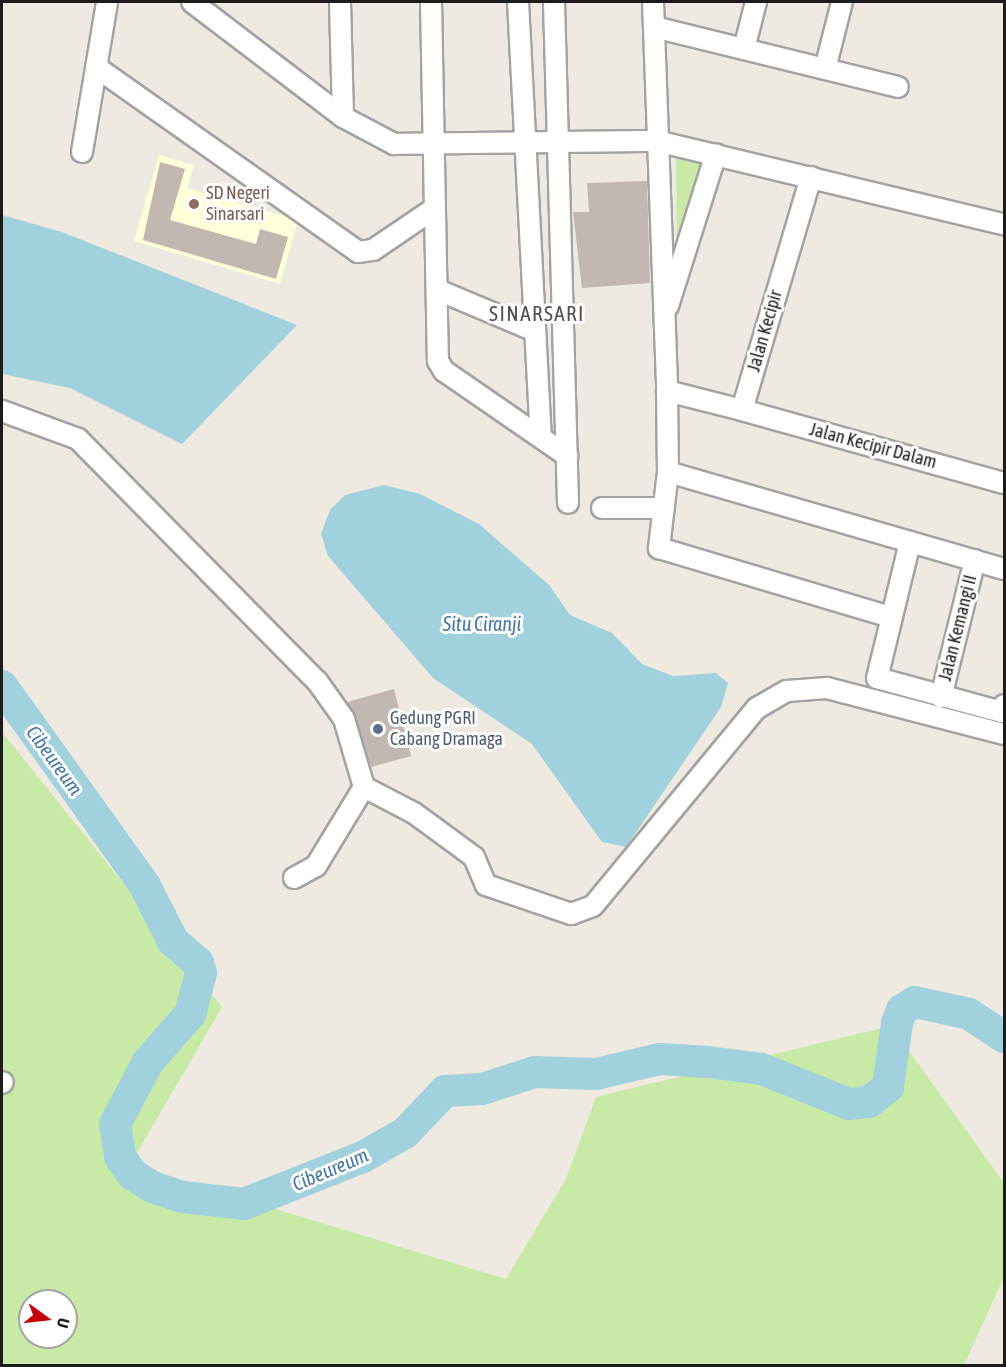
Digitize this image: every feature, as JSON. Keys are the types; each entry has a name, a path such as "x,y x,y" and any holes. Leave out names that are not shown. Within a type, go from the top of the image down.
{"street":[{"path":"82,152 107,2"},
{"path":"192,2 343,117 394,144 435,145 559,140 657,141 1005,224"},
{"path":"431,2 435,145 432,210 438,290 440,366 541,435 567,456"},
{"path":"518,2 541,435"},
{"path":"554,2 568,503"},
{"path":"653,2 667,391 668,472 663,508 663,552 891,617"},
{"path":"744,49 756,2"},
{"path":"825,69 842,2"},
{"path":"338,3 343,117"},
{"path":"654,27 898,87"},
{"path":"96,67 358,252 373,250 432,210"},
{"path":"664,317 716,154"},
{"name":"Jalan Kecipir","path":"742,410 810,177"},
{"path":"438,290 536,331"},
{"path":"667,391 742,410"},
{"name":"Jalan Kecipir Dalam","path":"742,410 1005,483"},
{"path":"2,411 78,439 317,681 344,719 364,787 414,813 474,857 486,885 571,914 593,906 757,708 787,691 827,688 1005,734"},
{"path":"668,472 1005,569"},
{"path":"602,508 663,508"},
{"path":"910,542 877,678 1002,712 1005,705"},
{"name":"Jalan Kemangi II","path":"941,697 975,560"},
{"path":"294,878 316,866 364,787"}],"shaded area":[{"name":"SD Negeri Sinarsari","path":"159,155 194,165 187,188 298,220 280,284 134,241"}],"green space":[{"path":"676,149 712,158 677,255"},
{"path":"2,732 222,1007 130,1165 506,1279 566,1179 596,1097 891,1026 1004,1183 1004,1277 964,1365 2,1365"}],"water":[{"path":"2,215 62,232 297,325 182,444 70,388 2,374"},
{"name":"Situ Ciranji","path":"384,485 420,494 479,524 549,585 570,615 612,633 642,664 673,676 716,673 728,683 721,707 626,847 602,842 532,744 433,678 328,556 321,534 330,510 345,495"}],"building":[{"path":"160,162 185,169 170,220 256,244 260,229 288,237 276,279 143,240"},
{"path":"647,181 650,283 582,288 573,212 589,212 587,183"},
{"name":"Gedung PGRI Cabang Dramaga","path":"394,689 411,756 371,767 347,702"}],"waterway":[{"name":"Cibeureum","path":"2,686 145,886 173,941 198,963 201,973 190,1014 148,1062 115,1124 120,1157 133,1175 152,1187 183,1197 244,1204 363,1157 405,1133 445,1091 482,1089 535,1072 596,1074 660,1059 708,1062 762,1069 849,1104 869,1102 888,1087 897,1023 902,1010 915,1002 969,1014 1004,1037"}],"place":[{"name":"SD Negeri Sinarsari","path":"194,204"},
{"name":"Gedung PGRI Cabang Dramaga","path":"378,729"}],"district":[{"name":"SINARSARI","path":"537,313"}]}
